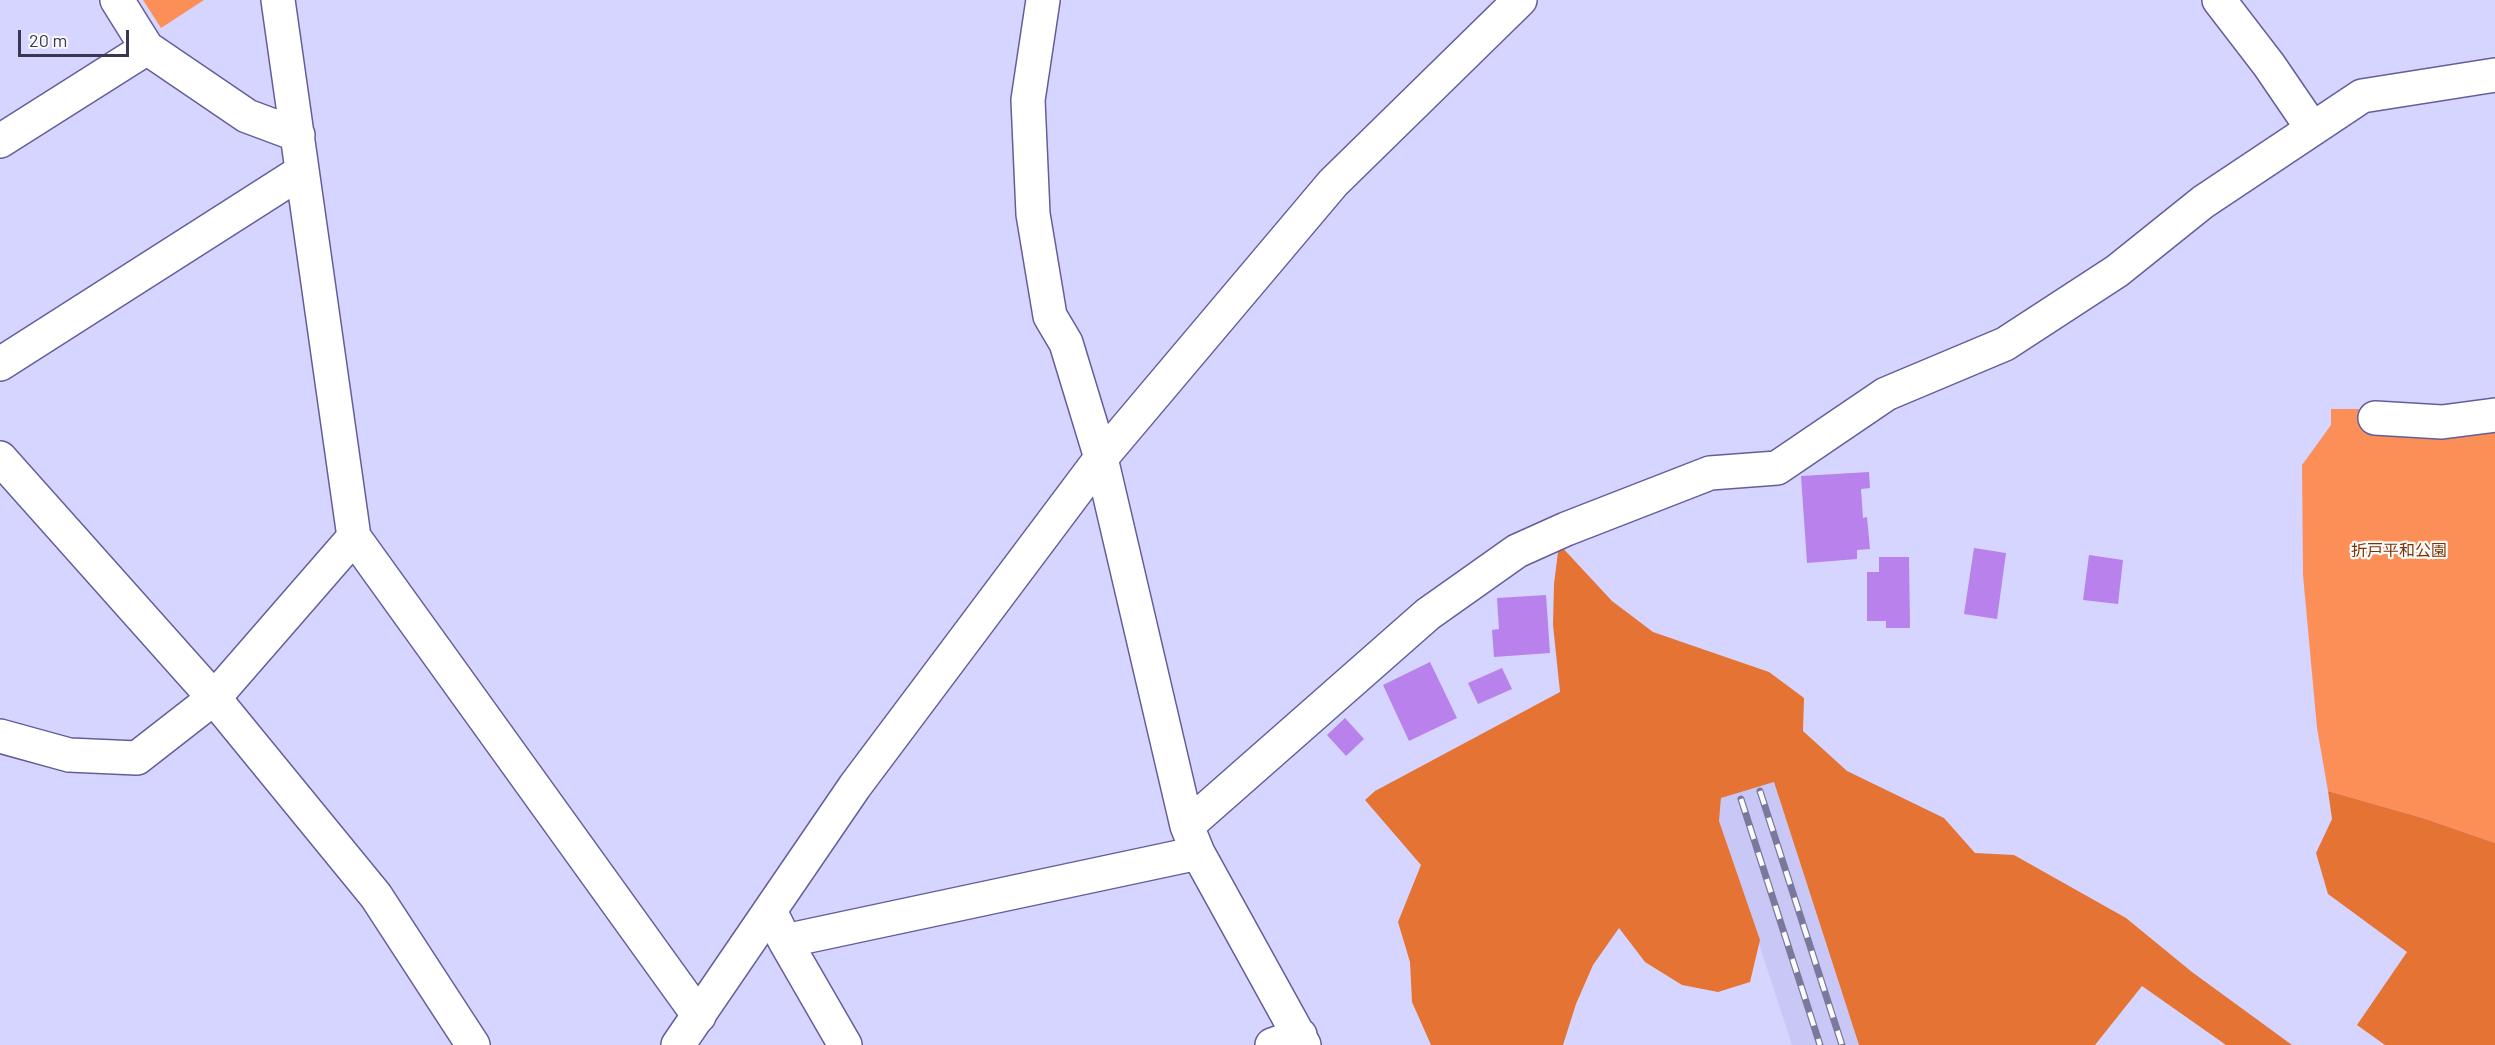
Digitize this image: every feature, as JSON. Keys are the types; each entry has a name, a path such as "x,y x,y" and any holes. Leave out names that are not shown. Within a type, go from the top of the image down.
{"street":[{"path":"117,0 147,48 247,116 298,135"},
{"path":"278,0 354,537 699,1016"},
{"path":"1043,0 1028,100 1033,214 1050,316 1066,343 1101,458 1192,840 1292,1042"},
{"path":"678,1045 855,786 1101,458 1333,183 1520,0"},
{"path":"2219,0 2269,64 2312,128"},
{"path":"0,141 147,48"},
{"path":"785,941 1192,840 1419,621 1517,551 1566,529 1710,473 1778,468 1886,393 2014,338 2117,271 2203,202 2362,96 2495,75"},
{"path":"0,364 301,172"},
{"path":"2375,418 2442,422 2495,415"},
{"path":"0,458 214,698 376,896 473,1045"},
{"path":"0,736 69,755 137,758 214,698 354,537"},
{"path":"770,911 845,1045"}],"shaded area":[{"path":"1559,544 1612,601 1653,632 1769,672 1804,698 1803,731 1847,771 1944,818 1975,853 2014,855 2126,918 2192,972 2292,1045 2226,1045 2142,986 2095,1045 1859,1045 1774,782 1721,798 1719,821 1760,940 1750,982 1718,992 1682,985 1645,962 1619,928 1593,965 1576,1004 1563,1045 1431,1045 1412,1002 1410,962 1398,922 1421,865 1365,800 1375,791 1560,692 1553,625 1554,584"},
{"path":"1774,782 1859,1045 1792,1045 1719,821 1721,798"},
{"path":"2328,791 2423,818 2495,843 2495,1045 2385,1045 2357,1025 2407,952 2328,894 2316,853 2332,819"}],"green space":[{"path":"143,0 204,0 161,28"},
{"name":"折戸平和公園","path":"2331,409 2360,409 2361,429 2495,427 2495,843 2423,818 2328,791 2317,728 2303,575 2302,465 2331,425"}],"building":[{"path":"1869,472 1870,488 1861,489 1863,518 1867,517 1870,549 1857,550 1857,559 1807,563 1801,476"},
{"path":"1974,548 2006,553 1997,619 1964,614"},
{"path":"2089,555 2123,560 2118,604 2083,600"},
{"path":"1879,557 1909,557 1910,628 1886,628 1886,621 1867,621 1867,572 1879,572"},
{"path":"1546,595 1550,653 1494,657 1492,630 1499,629 1497,598"},
{"path":"1430,662 1457,718 1409,741 1383,685"},
{"path":"1502,668 1512,689 1478,704 1468,683"},
{"path":"1345,718 1364,739 1346,756 1327,735"}],"railway":[{"path":"1760,791 1842,1045"},
{"path":"1741,799 1820,1045"}]}
